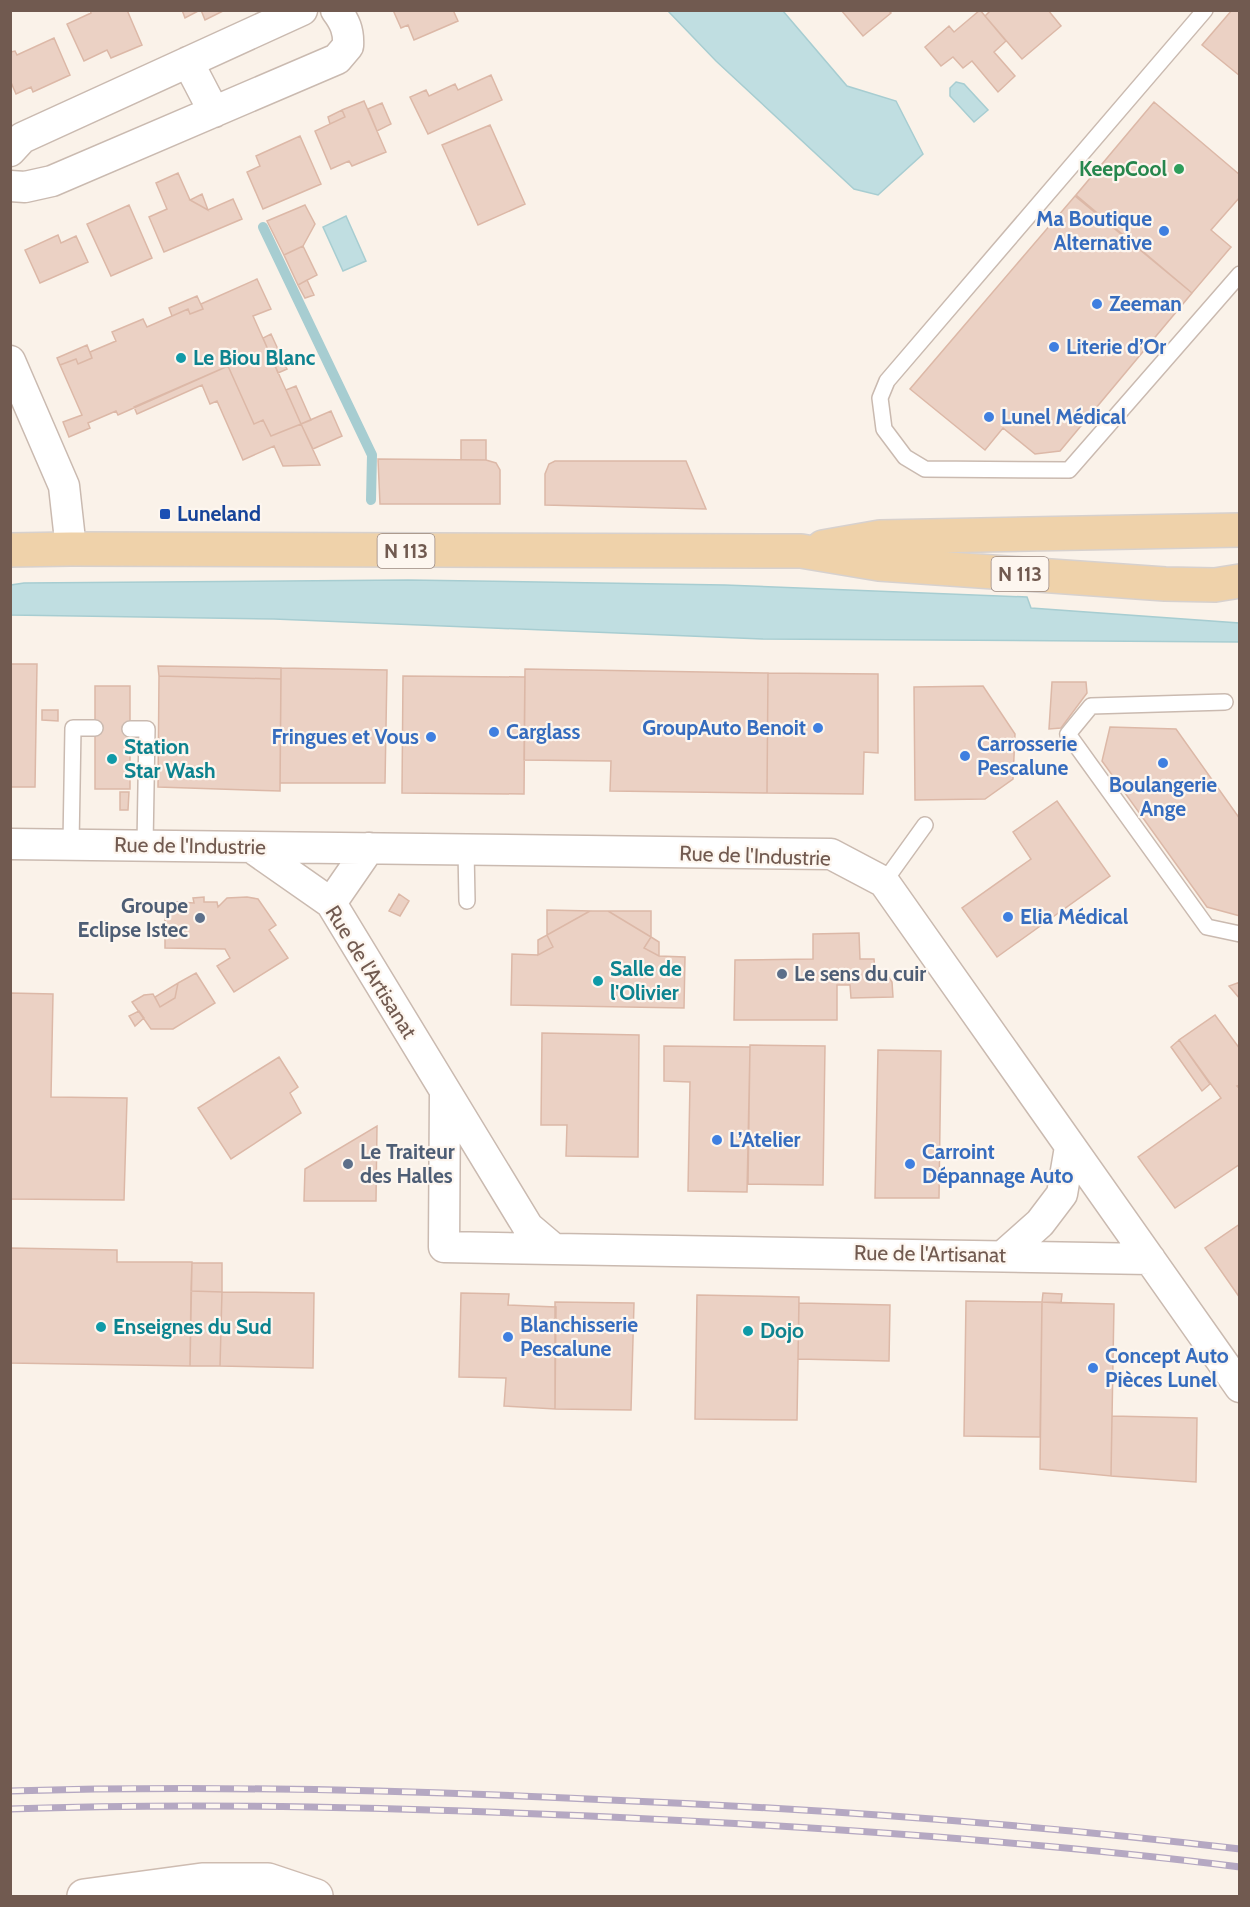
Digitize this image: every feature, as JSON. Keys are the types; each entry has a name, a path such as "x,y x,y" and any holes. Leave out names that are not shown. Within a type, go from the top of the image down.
{"main road":[{"name":"N 113","path":"801,551 880,537 1239,530"},
{"name":"N 113","path":"10,550 801,551 879,564 1165,584 1215,585 1239,581"}],"street":[{"path":"10,151 22,138 302,10"},
{"path":"10,186 25,187 52,181 337,58 348,46 349,33 336,10"},
{"path":"188,62 214,112"},
{"path":"10,361 64,486 71,549"},
{"name":"Rue de l'Industrie","path":"10,844 831,854 884,882 1150,1259"},
{"name":"Rue de l'Artisanat","path":"251,847 331,903 528,1227 554,1249"},
{"path":"331,903 369,849"},
{"name":"Rue de l'Artisanat","path":"445,1091 444,1247 1150,1259"},
{"path":"1004,1255 1040,1222 1062,1194 1071,1147"},
{"path":"1150,1259 1239,1387"},
{"path":"84,1896 202,1880 268,1880 316,1896"}],"lane":[{"path":"1205,10 888,381 880,399 884,429 905,457 925,470 1069,470 1239,274"},
{"path":"1225,702 1091,706 1068,734 1207,927 1239,934"},
{"path":"71,844 73,728 95,728"},
{"path":"130,729 147,729 145,845"},
{"path":"884,882 925,825"},
{"path":"466,850 467,901"}],"water":[{"path":"668,11 783,11 847,86 896,101 923,154 878,195 854,189 716,61"},
{"path":"956,82 964,84 988,110 974,122 950,96 950,88"},
{"path":"346,216 366,261 343,271 323,227"},
{"path":"408,580 725,585 1027,597 1031,608 1239,623 1239,642 762,639 274,619 11,615 11,585 24,583"}],"building":[{"path":"90,10 127,10 142,45 111,58 107,50 84,61 67,24 91,13"},
{"path":"182,10 200,10 185,18"},
{"path":"201,10 225,10 205,20"},
{"path":"393,10 453,10 458,21 414,40 408,25 401,28"},
{"path":"841,10 888,10 891,13 863,36"},
{"path":"980,10 1006,41 994,52 1015,76 998,92 972,61 963,68 953,57 941,66 925,47 949,26 954,32"},
{"path":"991,10 1048,10 1061,26 1022,59 985,16"},
{"path":"1232,10 1240,10 1240,76 1202,45"},
{"path":"54,38 70,75 33,92 31,87 16,94 10,80 10,52 15,51 17,55"},
{"path":"491,75 502,100 428,134 410,97 426,90 429,96 455,84 458,90"},
{"path":"364,101 386,152 352,166 349,161 331,169 315,131 345,117 342,110"},
{"path":"1154,102 1240,175 1240,197 1211,230 1231,247 1192,293 1076,195"},
{"path":"382,103 391,124 377,131 368,109"},
{"path":"342,110 345,117 330,124 328,117"},
{"path":"490,125 525,204 478,225 442,145"},
{"path":"300,136 321,184 263,209 247,172 260,166 256,156"},
{"path":"178,173 190,200 208,210 233,199 242,219 164,252 149,217 167,209 156,183"},
{"path":"202,194 208,210 190,200"},
{"path":"1075,196 1192,293 1060,451 1035,454 1003,428 985,450 910,389"},
{"path":"129,205 152,258 111,276 87,224"},
{"path":"305,205 315,224 303,246 284,255 267,221"},
{"path":"58,235 61,243 76,236 88,262 40,283 25,250"},
{"path":"303,246 317,275 298,285 284,255"},
{"name":"Le Biou Blanc","path":"257,279 271,309 253,316 301,424 271,436 263,420 254,424 228,366 118,415 116,411 88,423 90,428 69,437 63,422 82,415 60,365 76,359 78,364 92,358 90,352 116,341 112,332 143,319 147,327 188,309 190,314 203,309 201,304"},
{"path":"307,280 314,295 305,298 298,285"},
{"path":"197,296 203,309 190,314 188,309 172,316 169,308"},
{"path":"271,334 287,369 278,373 263,338"},
{"path":"87,345 92,358 78,364 76,359 60,365 57,358"},
{"path":"228,366 254,424 263,420 271,436 301,424 320,465 283,466 274,446 243,460 217,401 210,404 202,385 137,414 134,407"},
{"path":"296,386 311,420 301,424 286,390"},
{"path":"331,411 342,436 313,449 301,424"},
{"path":"461,440 486,440 486,460 461,460"},
{"path":"378,459 486,460 496,463 500,470 500,504 380,504"},
{"path":"555,461 686,461 706,509 545,505 545,474 549,464"},
{"path":"10,664 37,664 35,787 10,787"},
{"path":"158,666 281,668 281,679 159,676"},
{"path":"281,668 387,670 385,783 280,783"},
{"path":"525,669 768,673 767,793 610,791 611,761 524,760"},
{"path":"768,673 878,674 878,753 864,752 863,794 767,793"},
{"path":"159,676 281,679 280,791 158,787"},
{"path":"403,676 525,677 524,794 402,793"},
{"path":"1052,682 1086,682 1087,693 1061,728 1049,729"},
{"name":"Station Star Wash","path":"95,686 130,686 130,789 95,789"},
{"name":"Carrosserie Pescalune","path":"983,686 1015,734 1013,779 985,799 915,800 914,687"},
{"path":"42,710 58,710 58,721 42,720"},
{"path":"1110,727 1176,729 1240,819 1240,916 1207,907 1102,761"},
{"name":"Station Star Wash","path":"120,792 129,792 128,810 120,810"},
{"path":"1057,801 1110,876 997,957 962,908 1031,859 1013,832"},
{"path":"399,894 409,901 400,916 389,911"},
{"path":"204,897 204,902 217,902 218,907 227,898 258,899 276,925 269,930 288,958 234,992 217,966 230,958 225,949 165,948 165,901 194,903 193,898"},
{"path":"547,910 590,911 547,935"},
{"name":"Salle de l'Olivier","path":"590,911 608,911 651,937 644,948 659,956 685,957 684,1008 511,1005 512,954 538,955 553,947 547,935"},
{"path":"608,911 651,911 651,937"},
{"path":"859,933 860,959 874,959 875,971 884,970 892,982 893,997 851,998 850,985 837,985 837,1020 734,1020 735,960 813,959 813,934"},
{"path":"547,935 553,947 538,955 538,940"},
{"path":"651,937 659,942 659,956 644,948"},
{"path":"196,973 215,1003 173,1029 151,1029 132,1002 144,995 153,994 160,1007 175,998 178,983"},
{"path":"1240,982 1240,999 1229,986"},
{"path":"178,983 175,998 160,1007 155,997"},
{"path":"10,993 53,994 51,1097 127,1098 124,1200 10,1199"},
{"path":"139,1011 144,1018 135,1026 129,1016"},
{"path":"1215,1015 1240,1049 1240,1085 1237,1086 1240,1089 1240,1164 1175,1208 1138,1157 1221,1098 1179,1040"},
{"path":"542,1033 639,1035 638,1157 566,1156 567,1125 541,1125"},
{"path":"1179,1040 1210,1084 1202,1091 1171,1047"},
{"path":"750,1045 825,1046 823,1185 748,1184"},
{"path":"664,1046 750,1047 747,1192 688,1191 690,1082 664,1081"},
{"path":"878,1050 941,1051 939,1198 875,1198"},
{"path":"279,1057 298,1087 290,1093 301,1113 231,1159 198,1108"},
{"path":"377,1126 376,1201 304,1201 305,1169"},
{"path":"1240,1224 1240,1298 1205,1248"},
{"name":"Enseignes du Sud","path":"10,1248 117,1250 117,1262 192,1262 190,1366 10,1363"},
{"path":"192,1263 222,1263 222,1292 191,1291"},
{"path":"191,1291 222,1292 220,1366 190,1366"},
{"path":"222,1292 314,1293 313,1368 220,1366"},
{"path":"461,1293 509,1294 508,1305 556,1307 555,1409 504,1406 506,1378 459,1377"},
{"path":"1043,1293 1062,1294 1061,1303 1042,1302"},
{"name":"Dojo","path":"697,1295 799,1297 797,1420 695,1419"},
{"path":"966,1301 1042,1302 1040,1437 964,1436"},
{"path":"555,1302 634,1303 631,1410 555,1409"},
{"path":"1042,1302 1114,1304 1111,1476 1040,1469"},
{"path":"799,1303 890,1305 889,1361 798,1359"},
{"path":"1112,1416 1197,1418 1196,1482 1111,1476"}],"waterway":[{"path":"263,227 372,455 371,500"}],"railway":[{"path":"10,1791 160,1788 310,1790 689,1804 1004,1825 1240,1849"},
{"path":"10,1809 161,1806 311,1807 610,1817 926,1836 1240,1867"}],"place":[{"name":"KeepCool","path":"1179,169"},
{"name":"Ma Boutique Alternative","path":"1164,231"},
{"name":"Zeeman","path":"1097,304"},
{"name":"Literie d’Or","path":"1054,347"},
{"name":"Le Biou Blanc","path":"181,358"},
{"name":"Lunel Médical","path":"989,417"},
{"name":"Luneland","path":"165,514"},
{"name":"GroupAuto Benoit","path":"818,728"},
{"name":"Carglass","path":"494,732"},
{"name":"Fringues et Vous","path":"431,737"},
{"name":"Carrosserie Pescalune","path":"965,756"},
{"name":"Station Star Wash","path":"112,759"},
{"name":"Boulangerie Ange","path":"1163,763"},
{"name":"Elia Médical","path":"1008,917"},
{"name":"Groupe Eclipse Istec","path":"200,918"},
{"name":"Le sens du cuir","path":"782,974"},
{"name":"Salle de l'Olivier","path":"598,981"},
{"name":"L’Atelier","path":"717,1140"},
{"name":"Le Traiteur des Halles","path":"348,1164"},
{"name":"Carroint Dépannage Auto","path":"910,1164"},
{"name":"Enseignes du Sud","path":"101,1327"},
{"name":"Dojo","path":"748,1331"},
{"name":"Blanchisserie Pescalune","path":"508,1337"},
{"name":"Concept Auto Pièces Lunel","path":"1093,1368"}]}
